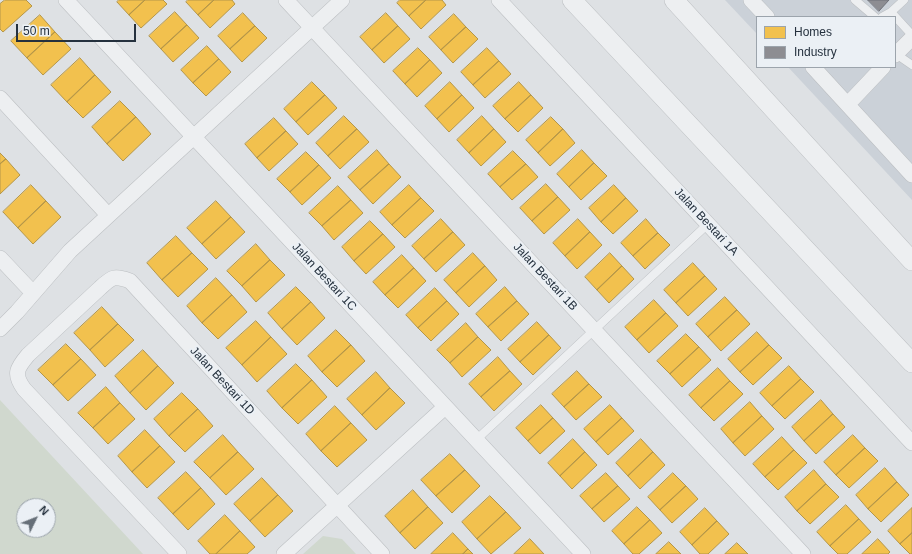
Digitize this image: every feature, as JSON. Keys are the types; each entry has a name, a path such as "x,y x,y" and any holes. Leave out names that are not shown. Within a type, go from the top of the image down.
{"street":[{"name":"Jalan Bestari 1C","path":"66,0 583,554"},
{"name":"Jalan Bestari 1B","path":"286,0 803,554"},
{"path":"0,329 70,251 342,0"},
{"name":"Jalan Bestari 1A","path":"499,0 912,443"},
{"path":"572,0 912,363"},
{"path":"674,0 912,261"},
{"path":"751,0 766,16"},
{"path":"896,54 912,36"},
{"path":"814,68 912,175"},
{"path":"848,104 882,68"},
{"path":"0,98 108,215"},
{"path":"0,258 33,293"},
{"name":"Jalan Bestari 1D","path":"179,554 24,389 18,381 16,373 20,364 28,355 111,278 117,277 130,281 382,554"},
{"path":"284,554 445,407"}],"lane":[{"path":"855,0 874,16"},
{"path":"884,16 891,12 904,0"},
{"path":"891,12 894,16"},
{"path":"896,18 912,36"},
{"path":"896,54 912,65"},
{"path":"476,440 708,224"}],"shaded area":[{"path":"725,0 912,0 912,200 789,68 896,68 896,16 756,16 756,33"},
{"path":"0,400 143,554 0,554"},
{"path":"323,536 342,539 356,554 303,554"}],"building: Homes":[{"path":"5,0 26,0 32,6 3,32 0,29 0,4"},
{"path":"119,0 145,0 129,15 117,2"},
{"path":"145,0 163,0 167,4 141,28 129,15"},
{"path":"188,0 214,0 198,15 186,2"},
{"path":"214,0 232,0 235,4 210,28 198,15"},
{"path":"400,0 426,0 409,16 397,3"},
{"path":"426,0 442,0 446,5 421,29 409,16"},
{"path":"175,12 187,25 161,49 149,36"},
{"path":"243,13 255,26 230,49 218,36"},
{"path":"386,13 398,26 372,50 360,37"},
{"path":"454,14 466,27 441,50 429,37"},
{"path":"40,15 55,32 27,58 11,41"},
{"path":"187,25 199,38 173,62 161,49"},
{"path":"255,26 267,38 242,62 230,49"},
{"path":"398,26 410,39 384,63 372,50"},
{"path":"466,27 478,39 453,63 441,50"},
{"path":"55,32 71,49 43,75 27,58"},
{"path":"207,46 219,59 193,83 181,70"},
{"path":"418,48 430,60 405,84 393,71"},
{"path":"487,48 499,61 473,85 461,72"},
{"path":"80,58 95,75 67,102 51,85"},
{"path":"219,59 231,72 206,96 193,83"},
{"path":"430,60 442,73 417,97 405,84"},
{"path":"499,61 511,74 485,98 473,85"},
{"path":"95,75 111,92 83,118 67,102"},
{"path":"312,82 325,95 296,122 284,109"},
{"path":"450,82 462,95 437,119 425,106"},
{"path":"519,82 531,95 505,119 493,106"},
{"path":"325,95 337,108 308,135 296,122"},
{"path":"462,95 474,108 449,132 437,119"},
{"path":"531,95 543,108 518,132 505,119"},
{"path":"120,101 136,117 107,144 92,127"},
{"path":"344,116 357,129 328,156 316,143"},
{"path":"482,116 494,129 469,153 457,140"},
{"path":"136,117 151,134 123,161 107,144"},
{"path":"551,117 563,129 538,153 526,140"},
{"path":"274,118 286,131 257,158 245,144"},
{"path":"357,129 369,142 340,169 328,156"},
{"path":"494,129 506,142 481,166 469,153"},
{"path":"563,129 575,143 550,166 538,153"},
{"path":"286,131 298,144 269,171 257,158"},
{"path":"377,150 389,164 360,190 348,177"},
{"path":"582,150 594,163 569,187 557,174"},
{"path":"513,151 526,164 500,187 488,174"},
{"path":"306,152 319,165 290,192 277,179"},
{"path":"0,153 6,159 0,164"},
{"path":"6,159 20,175 0,194 0,164"},
{"path":"594,163 607,176 581,200 569,187"},
{"path":"389,164 401,177 373,204 360,190"},
{"path":"526,164 538,177 512,200 500,187"},
{"path":"319,165 331,178 302,205 290,192"},
{"path":"546,184 558,197 532,221 520,208"},
{"path":"31,185 46,201 18,228 3,212"},
{"path":"409,185 421,198 392,225 380,212"},
{"path":"614,185 626,198 601,222 589,208"},
{"path":"338,186 351,200 322,226 309,213"},
{"path":"558,197 570,210 544,234 532,221"},
{"path":"421,198 434,211 405,238 392,225"},
{"path":"626,198 638,211 613,234 601,222"},
{"path":"351,200 363,213 334,240 322,226"},
{"path":"46,201 61,217 33,244 18,228"},
{"path":"216,201 231,217 202,244 187,228"},
{"path":"231,217 245,232 216,259 202,244"},
{"path":"441,219 453,232 424,259 412,246"},
{"path":"578,219 590,232 565,256 553,243"},
{"path":"646,219 658,233 633,256 621,243"},
{"path":"370,221 383,234 354,261 342,247"},
{"path":"453,232 465,245 436,272 424,259"},
{"path":"590,232 602,245 577,269 565,256"},
{"path":"658,233 670,245 645,269 633,256"},
{"path":"383,234 395,247 366,274 354,261"},
{"path":"176,236 192,253 162,280 147,263"},
{"path":"256,244 270,260 242,286 227,271"},
{"path":"192,253 208,269 178,297 162,280"},
{"path":"473,253 485,266 456,293 444,280"},
{"path":"610,253 622,266 597,290 585,277"},
{"path":"402,255 414,268 385,295 373,282"},
{"path":"270,260 285,275 256,302 242,286"},
{"path":"693,263 705,276 676,303 664,290"},
{"path":"485,266 497,280 469,307 456,293"},
{"path":"622,266 634,279 609,303 597,290"},
{"path":"414,268 426,281 398,308 385,295"},
{"path":"705,276 717,289 688,316 676,303"},
{"path":"216,278 232,295 202,323 187,306"},
{"path":"296,287 311,302 282,329 268,313"},
{"path":"505,287 517,301 488,327 476,314"},
{"path":"435,288 447,301 418,328 406,315"},
{"path":"232,295 247,312 218,339 202,323"},
{"path":"725,297 737,310 708,337 696,324"},
{"path":"654,300 666,313 637,340 625,327"},
{"path":"447,301 459,314 431,341 418,328"},
{"path":"517,301 529,314 501,341 488,327"},
{"path":"311,302 325,318 297,345 282,329"},
{"path":"102,307 118,324 90,350 74,333"},
{"path":"737,310 750,324 721,351 708,337"},
{"path":"666,313 678,326 649,353 637,340"},
{"path":"256,321 271,337 242,365 226,348"},
{"path":"537,322 549,335 520,362 508,349"},
{"path":"466,323 478,337 450,363 437,350"},
{"path":"118,324 134,340 105,367 90,350"},
{"path":"336,330 351,345 322,372 308,356"},
{"path":"757,332 769,345 740,372 728,359"},
{"path":"686,334 699,347 670,374 657,361"},
{"path":"549,335 561,348 533,375 520,362"},
{"path":"271,337 287,354 257,382 242,365"},
{"path":"478,337 491,350 462,377 450,363"},
{"path":"66,344 81,359 53,385 38,370"},
{"path":"351,345 365,361 337,387 322,372"},
{"path":"769,345 782,358 753,385 740,372"},
{"path":"699,347 711,360 682,387 670,374"},
{"path":"143,350 158,366 130,393 115,376"},
{"path":"498,357 510,371 481,397 469,384"},
{"path":"81,359 96,375 68,401 53,385"},
{"path":"296,364 312,380 282,408 267,391"},
{"path":"158,366 174,383 146,410 130,393"},
{"path":"789,366 801,379 772,406 760,393"},
{"path":"718,368 730,381 701,408 689,395"},
{"path":"510,371 522,384 494,411 481,397"},
{"path":"577,371 589,384 564,407 552,394"},
{"path":"376,372 390,388 362,415 347,399"},
{"path":"801,379 814,392 785,419 772,406"},
{"path":"312,380 327,397 298,424 282,408"},
{"path":"730,381 743,394 714,421 701,408"},
{"path":"589,384 602,397 576,420 564,407"},
{"path":"106,387 120,403 93,428 78,413"},
{"path":"390,388 405,403 376,430 362,415"},
{"path":"182,393 198,409 169,436 154,419"},
{"path":"821,400 833,414 804,441 792,427"},
{"path":"750,402 762,416 733,443 721,429"},
{"path":"120,403 135,419 108,444 93,428"},
{"path":"541,405 553,418 528,441 516,428"},
{"path":"610,405 622,418 596,442 584,429"},
{"path":"335,406 351,423 321,451 306,434"},
{"path":"198,409 213,426 185,452 169,436"},
{"path":"833,414 845,427 816,454 804,441"},
{"path":"762,416 774,429 745,456 733,443"},
{"path":"553,418 565,431 540,454 528,441"},
{"path":"622,418 634,431 608,455 596,442"},
{"path":"351,423 367,440 337,467 321,451"},
{"path":"145,430 160,446 132,472 118,456"},
{"path":"223,435 238,452 210,478 194,462"},
{"path":"853,435 865,448 836,475 824,462"},
{"path":"782,437 794,450 765,477 753,464"},
{"path":"573,439 585,452 560,476 548,463"},
{"path":"641,439 653,452 628,476 616,463"},
{"path":"160,446 175,462 147,488 132,472"},
{"path":"865,448 878,461 849,488 836,475"},
{"path":"794,450 807,463 778,490 765,477"},
{"path":"238,452 254,469 226,495 210,478"},
{"path":"585,452 597,465 572,489 560,476"},
{"path":"653,452 665,465 640,489 628,476"},
{"path":"450,454 465,470 436,496 421,480"},
{"path":"885,468 897,482 868,509 856,495"},
{"path":"465,470 480,486 452,513 436,496"},
{"path":"814,470 826,484 797,511 785,497"},
{"path":"186,472 201,488 173,514 158,498"},
{"path":"606,473 618,486 592,509 580,496"},
{"path":"673,473 686,486 660,510 648,497"},
{"path":"262,478 278,495 250,521 234,504"},
{"path":"897,482 909,495 881,522 868,509"},
{"path":"826,484 839,497 810,524 797,511"},
{"path":"618,486 630,499 604,522 592,509"},
{"path":"686,486 698,499 672,523 660,510"},
{"path":"201,488 215,504 188,530 173,514"},
{"path":"413,490 428,507 400,533 385,516"},
{"path":"278,495 293,511 265,537 250,521"},
{"path":"490,496 506,512 477,539 462,522"},
{"path":"846,505 859,519 830,546 817,532"},
{"path":"428,507 443,523 415,549 400,533"},
{"path":"637,507 650,520 624,544 612,531"},
{"path":"705,508 717,521 692,545 680,532"},
{"path":"912,508 912,533 900,544 888,531"},
{"path":"506,512 521,528 491,554 477,539"},
{"path":"225,515 240,531 216,554 210,554 198,541"},
{"path":"859,519 871,532 847,554 838,554 830,546"},
{"path":"650,520 662,533 639,554 633,554 624,544"},
{"path":"717,521 729,534 708,554 700,554 692,545"},
{"path":"240,531 255,547 247,554 216,554"},
{"path":"453,533 468,549 463,554 431,554"},
{"path":"912,533 912,554 910,554 900,544"},
{"path":"530,539 544,554 514,554"},
{"path":"878,539 890,552 888,554 862,554"},
{"path":"669,542 681,554 656,554"},
{"path":"737,543 748,554 725,554"},
{"path":"468,549 473,554 463,554"}],"building: Industry":[{"path":"868,0 889,0 879,11"}]}
